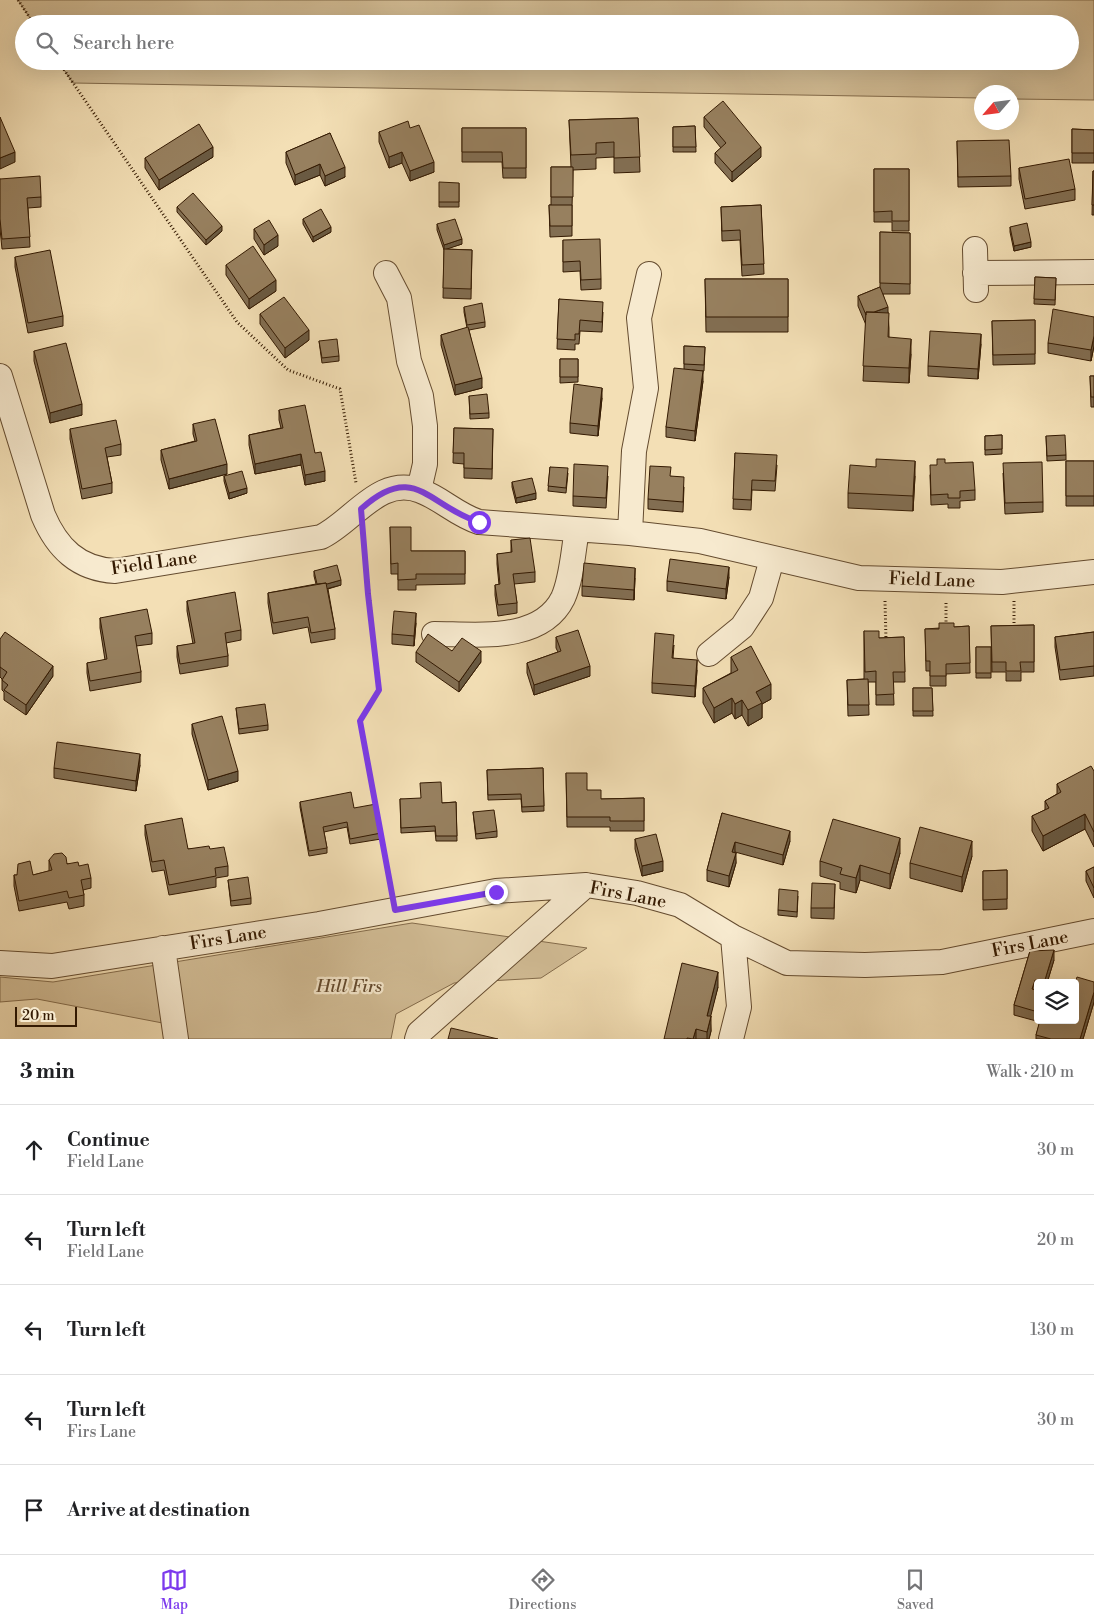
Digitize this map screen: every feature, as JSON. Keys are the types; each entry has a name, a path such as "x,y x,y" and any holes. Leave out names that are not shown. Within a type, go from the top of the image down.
{"street":[{"path":"975,249 976,281 1094,272"},
{"path":"386,273 399,298 409,361 421,396 425,426 424,464 419,490"},
{"path":"630,533 634,451 646,388 639,318 649,274"},
{"name":"Field Lane","path":"0,376 50,532 72,558 86,566 115,571 321,537 333,532 372,498 389,489 404,487 419,490 435,498 464,518 479,522 630,533 700,541 858,578 1014,581 1094,572"},
{"path":"434,634 511,633 551,616 564,597 577,530"},
{"path":"709,654 742,628 761,598 772,559"},
{"path":"417,1039 419,1033 586,885"},
{"name":"Firs Lane","path":"0,963 52,966 496,892 586,885 637,893 680,905 733,937 787,963 865,965 942,962 1094,931"},
{"path":"731,1039 739,1006 733,937"},
{"path":"163,948 176,1039"}],"path":[{"path":"18,0 28,15"},
{"path":"64,70 237,322 288,370 340,390 361,509 379,690 360,721 378,816"},
{"path":"884,579 886,648"},
{"path":"946,633 947,581"},
{"path":"1014,581 1014,636"},
{"path":"379,825 395,910"}],"green space":[{"path":"18,0 1094,0 1094,100 1019,99 1019,85 974,85 974,98 73,83 64,70 1079,70 1079,15 28,15"},
{"name":"Hill Firs","path":"412,923 587,948 541,978 454,983 396,1014 391,1039 176,1039 173,1025 37,999 0,1002 0,977 53,982"}],"building":[{"path":"723,101 761,147 732,172 715,153 726,143 704,117"},
{"path":"0,117 15,152 0,158"},
{"path":"638,118 640,157 614,158 614,142 596,143 596,154 571,155 569,120"},
{"path":"408,121 410,128 419,125 434,162 410,171 402,152 389,157 379,132"},
{"path":"199,124 213,147 159,180 145,158"},
{"path":"695,126 696,147 673,147 673,127"},
{"path":"462,128 526,128 526,168 503,168 502,152 462,152"},
{"path":"1072,129 1094,130 1094,153 1072,153"},
{"path":"330,133 345,167 325,176 320,164 295,175 286,152"},
{"path":"1009,140 1011,176 958,177 957,141"},
{"path":"1069,159 1075,189 1025,199 1019,168"},
{"path":"551,167 573,167 573,197 551,197"},
{"path":"874,169 909,169 909,221 892,221 892,211 874,212"},
{"path":"1093,171 1094,205 1092,205"},
{"path":"40,176 41,197 27,198 30,237 2,239 0,179"},
{"path":"439,182 459,183 459,202 439,202"},
{"path":"193,193 222,226 206,240 177,207"},
{"path":"549,205 572,205 572,226 550,226"},
{"path":"761,205 764,264 742,265 740,230 722,231 721,207"},
{"path":"321,209 331,227 313,237 303,219"},
{"path":"455,219 462,239 444,245 437,224"},
{"path":"269,220 278,235 264,245 254,229"},
{"path":"1027,223 1031,242 1014,246 1010,227"},
{"path":"880,232 910,233 910,284 880,283"},
{"path":"600,239 601,279 581,280 580,261 563,262 563,240"},
{"path":"253,246 276,280 249,299 226,265"},
{"path":"444,249 472,250 471,289 443,288"},
{"path":"50,250 63,316 28,323 15,257"},
{"path":"1035,277 1056,278 1055,300 1034,299"},
{"path":"705,279 788,279 788,317 706,317"},
{"path":"880,287 888,307 874,312 866,312 866,315 858,296"},
{"path":"284,297 309,330 285,348 260,314"},
{"path":"559,299 603,302 602,322 580,320 579,334 575,334 575,340 557,339"},
{"path":"482,303 485,322 467,325 464,307"},
{"path":"1053,309 1094,317 1094,336 1091,350 1048,343"},
{"path":"866,312 889,313 888,337 911,339 909,368 863,366"},
{"path":"1035,320 1035,354 993,355 992,321"},
{"path":"468,327 482,378 455,385 441,335"},
{"path":"930,331 981,334 978,369 928,366"},
{"path":"337,339 339,356 322,358 319,341"},
{"path":"66,343 82,404 50,413 34,351"},
{"path":"684,346 705,347 704,365 684,364"},
{"path":"560,359 578,359 578,377 560,377"},
{"path":"674,368 703,371 695,431 666,427"},
{"path":"1090,376 1094,376 1094,397 1091,397"},
{"path":"574,384 602,388 598,426 570,423"},
{"path":"487,394 489,413 470,414 469,396"},
{"path":"305,405 315,453 321,452 325,471 305,475 301,454 255,464 249,435 283,428 279,410"},
{"path":"215,419 227,464 169,479 161,450 197,441 193,424"},
{"path":"116,420 121,444 105,448 112,483 82,489 70,429"},
{"path":"454,428 493,429 492,469 464,468 464,453 453,453"},
{"path":"1002,435 1002,449 985,450 985,436"},
{"path":"1065,435 1066,455 1047,456 1046,436"},
{"path":"735,453 777,455 775,481 752,480 751,500 733,499"},
{"path":"876,459 915,461 913,496 848,493 850,465 876,467"},
{"path":"937,459 945,459 945,463 973,462 975,490 960,491 960,498 948,498 948,494 931,495 930,465 937,465"},
{"path":"1066,461 1094,461 1094,496 1066,496"},
{"path":"1042,462 1043,502 1005,503 1003,463"},
{"path":"574,464 608,466 606,498 573,496"},
{"path":"650,466 671,467 670,476 684,477 683,502 648,499"},
{"path":"550,467 568,468 566,488 548,486"},
{"path":"242,471 247,488 229,493 224,476"},
{"path":"532,478 536,493 516,498 512,482"},
{"path":"390,527 411,527 411,551 465,551 465,574 416,574 416,579 398,580 398,563 391,564"},
{"path":"530,538 535,572 513,574 517,603 498,605 495,585 500,584 497,554 512,552 511,540"},
{"path":"670,559 729,567 726,589 667,581"},
{"path":"584,563 635,568 634,590 582,586"},
{"path":"337,565 341,580 327,584 317,584 314,571"},
{"path":"326,583 335,629 311,633 308,617 273,623 268,593"},
{"path":"235,592 241,630 225,633 228,656 180,664 177,646 195,643 187,601"},
{"path":"147,609 152,633 135,636 141,672 90,681 87,663 107,659 100,618"},
{"path":"394,611 416,613 414,636 392,634"},
{"path":"939,623 954,623 954,627 969,626 970,663 946,664 946,676 930,676 930,661 926,661 925,629 939,629"},
{"path":"1034,625 1034,662 1020,662 1021,671 1006,671 1006,662 992,662 991,626"},
{"path":"578,630 590,666 534,685 527,663 561,651 556,637"},
{"path":"864,631 879,631 879,638 904,637 905,672 893,672 894,694 876,695 876,671 865,672"},
{"path":"5,632 53,666 26,705 4,690 8,685 2,680 7,672 0,667 0,639"},
{"path":"1094,632 1094,666 1060,670 1055,637"},
{"path":"655,633 674,635 672,658 697,660 695,686 652,683"},
{"path":"428,634 452,651 462,638 481,651 459,682 416,652"},
{"path":"751,646 771,684 756,692 762,703 748,710 742,700 735,704 732,698 714,708 703,688 738,670 731,657"},
{"path":"976,647 991,647 991,673 976,673"},
{"path":"868,679 869,705 848,705 847,680"},
{"path":"913,688 932,688 933,711 913,711"},
{"path":"265,704 268,725 239,729 236,708"},
{"path":"222,716 238,771 208,780 192,724"},
{"path":"57,742 140,754 136,781 54,768"},
{"path":"1091,766 1094,771 1094,832 1085,814 1043,836 1032,816 1049,808 1045,801 1061,792 1057,784"},
{"path":"543,768 544,806 522,807 521,794 488,795 487,770"},
{"path":"566,773 587,773 587,790 601,790 601,799 644,798 644,821 610,821 610,817 567,817"},
{"path":"441,782 442,803 456,802 457,836 436,836 435,826 401,828 400,799 421,798 420,783"},
{"path":"351,792 354,808 376,804 381,833 350,839 347,822 323,827 327,848 309,851 300,802"},
{"path":"494,810 497,831 476,834 473,812"},
{"path":"722,813 790,831 783,855 735,842 732,852 736,853 729,876 707,870"},
{"path":"182,818 188,849 209,846 210,849 224,847 228,866 215,868 216,876 169,885 164,860 152,862 145,825"},
{"path":"833,819 900,838 890,874 860,865 856,878 840,874 842,868 820,861"},
{"path":"920,827 972,841 962,877 910,863"},
{"path":"656,834 663,861 642,866 635,839"},
{"path":"62,853 66,857 67,864 78,862 79,866 88,864 91,878 81,880 84,895 69,898 67,891 19,901 14,875 17,875 18,864 30,861 33,875 52,870 49,860 54,854"},
{"path":"1094,867 1094,888 1086,871"},
{"path":"1007,870 1007,899 983,900 983,871"},
{"path":"248,877 251,898 231,901 228,880"},
{"path":"812,883 835,884 834,908 811,908"},
{"path":"779,889 798,891 797,912 778,910"},
{"path":"1054,950 1045,979 1034,979 1032,989 1034,990 1034,1011 1014,1005 1030,951"},
{"path":"682,963 718,972 707,1016 711,1016 707,1032 696,1029 693,1039 664,1039"},
{"path":"1077,977 1094,982 1094,992 1080,1039 1051,1039 1036,1035 1039,1024 1079,1024 1079,979 1076,979"},
{"path":"451,1028 498,1039 448,1039"}],"route":[{"path":"479,522 464,518 435,498 419,490 404,487 389,489 372,498 361,509 379,690 360,721 395,910 496,892"}]}
